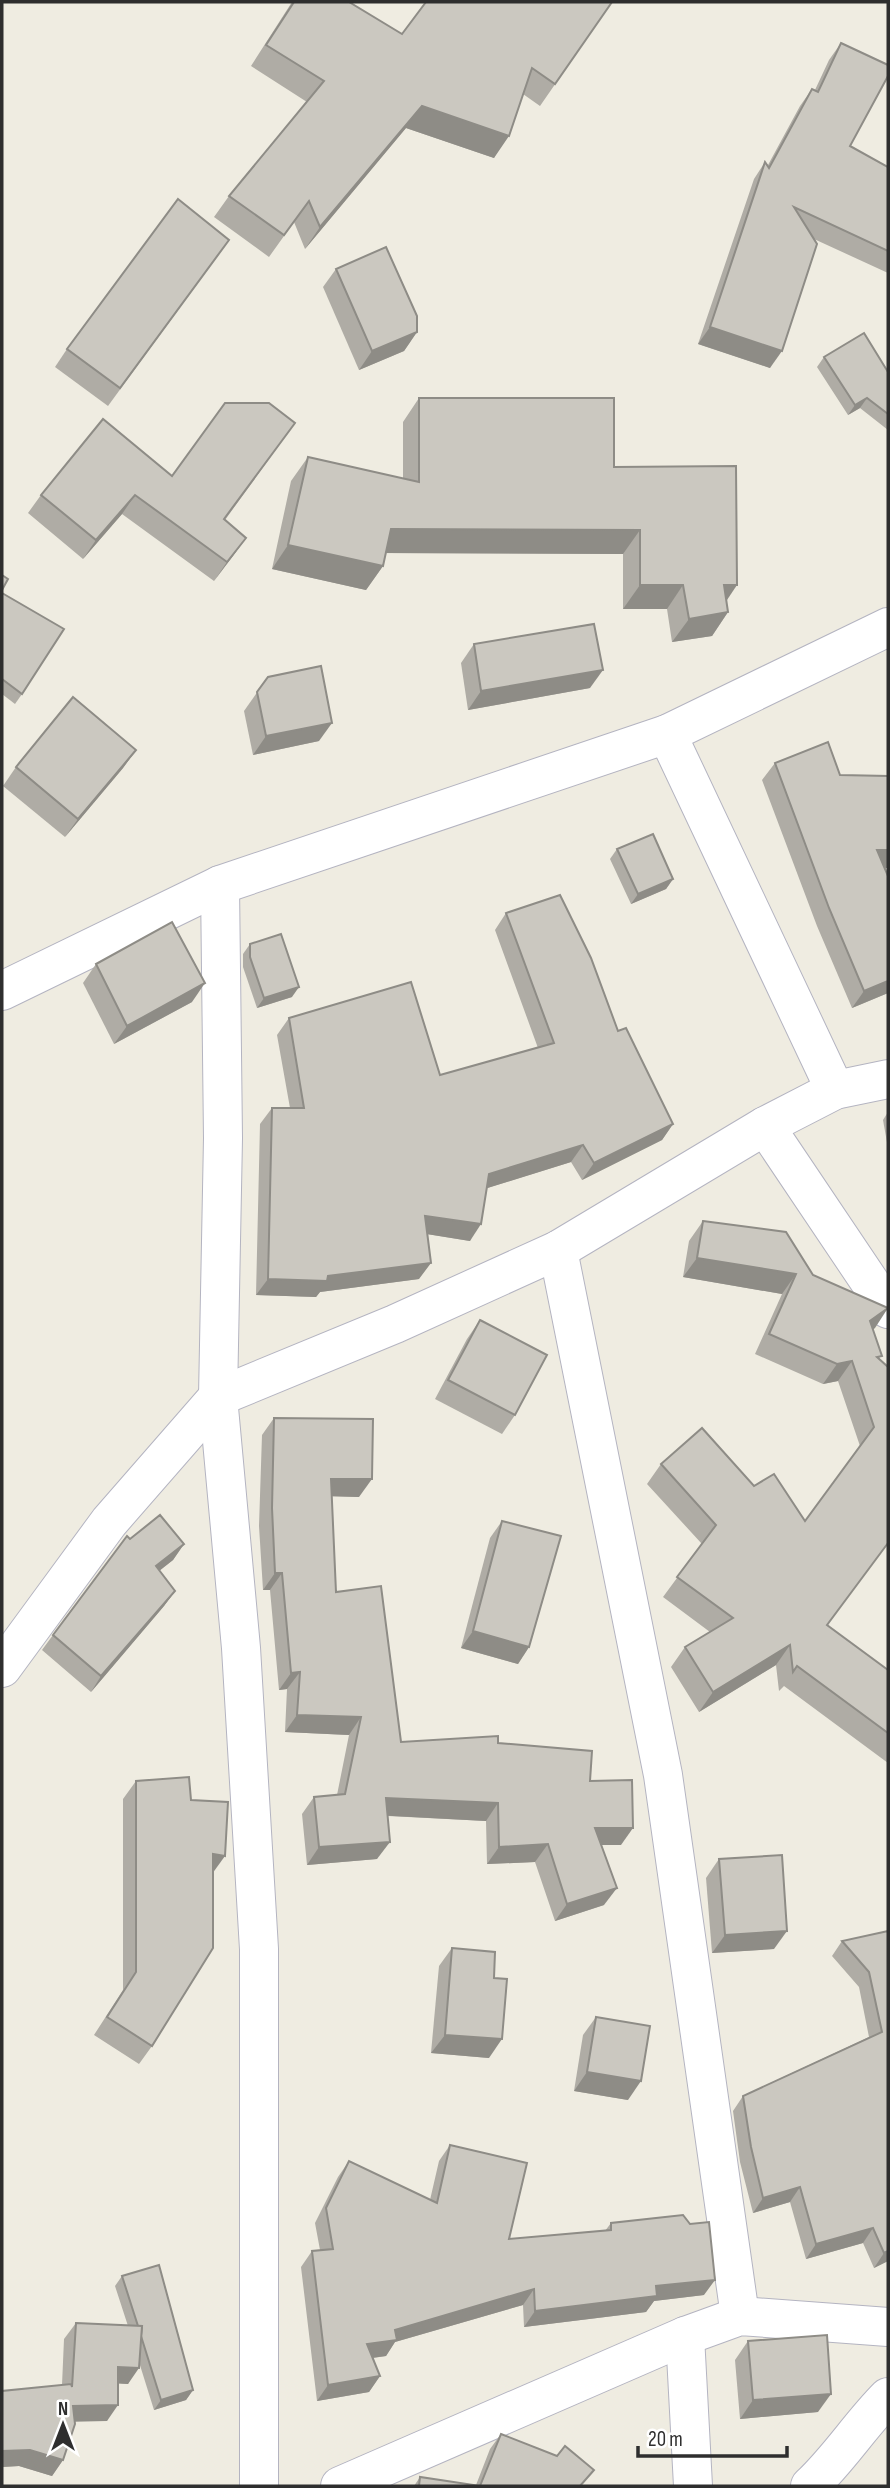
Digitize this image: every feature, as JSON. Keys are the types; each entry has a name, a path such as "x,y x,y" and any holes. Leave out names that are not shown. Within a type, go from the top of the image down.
{"street":[{"path":"2,991 220,886 667,734 888,627"},
{"path":"667,734 835,1090"},
{"path":"220,886 223,1138 218,1397 241,1648 259,1949 259,2486"},
{"path":"2,1668 109,1522 218,1397 395,1324 558,1250 765,1126 835,1090 888,1079"},
{"path":"765,1126 888,1309"},
{"path":"558,1250 663,1775 740,2316"},
{"path":"340,2486 685,2336 740,2316 888,2327"},
{"path":"685,2336 693,2486"},
{"path":"810,2486 831,2466 859,2426 888,2397"}],"building":[{"path":"294,2 349,2 402,34 426,2 612,2 555,84 532,68 509,136 422,106 320,227 309,201 284,235 229,196 324,81 266,45"},
{"path":"841,43 888,65 888,76 850,146 888,167 888,251 794,207 817,244 782,351 710,327 765,162 769,168 812,89 818,92"},
{"path":"178,199 229,240 120,388 67,349"},
{"path":"386,247 417,316 417,332 372,351 336,269"},
{"path":"864,333 888,372 888,414 867,398 855,405 824,357"},
{"path":"419,398 614,398 614,467 736,466 737,585 724,585 728,612 689,619 683,585 640,585 640,530 391,529 383,566 288,545 308,457 419,482"},
{"path":"225,403 269,403 295,423 224,519 246,538 227,562 135,495 96,540 41,495 103,419 172,476"},
{"path":"2,575 8,579 2,590"},
{"path":"2,593 64,629 22,694 2,679"},
{"path":"594,624 603,670 481,691 474,644"},
{"path":"321,666 332,723 266,736 257,692 268,677"},
{"path":"73,697 136,750 78,819 16,767"},
{"path":"828,742 840,775 888,776 888,850 877,850 888,876 888,981 864,991 829,908 775,763"},
{"path":"653,834 673,879 638,894 617,849"},
{"path":"560,895 591,958 618,1031 626,1028 673,1124 594,1163 583,1145 489,1174 481,1224 425,1216 431,1263 328,1276 327,1281 268,1279 272,1108 304,1108 289,1018 411,982 440,1075 554,1043 506,913"},
{"path":"172,922 205,983 127,1026 96,964"},
{"path":"281,934 299,987 264,998 250,957 250,944"},
{"path":"703,1221 786,1232 813,1275 888,1308 870,1321 882,1356 877,1357 888,1367 888,1543 827,1625 888,1670 888,1733 797,1666 793,1672 790,1645 713,1692 685,1647 733,1618 677,1577 716,1525 661,1464 702,1428 754,1486 774,1474 805,1521 874,1427 852,1361 837,1364 769,1334 796,1274 697,1258"},
{"path":"480,1320 547,1355 515,1415 448,1380"},
{"path":"274,1418 373,1419 372,1479 331,1479 336,1592 381,1586 401,1742 498,1736 498,1743 592,1751 590,1781 632,1780 633,1828 595,1828 617,1888 567,1904 548,1844 499,1847 498,1803 386,1798 390,1842 319,1847 314,1797 345,1794 361,1717 297,1715 300,1672 291,1673 282,1573 275,1573 272,1508"},
{"path":"160,1515 184,1544 156,1566 175,1591 101,1676 53,1635 127,1536 130,1539"},
{"path":"502,1521 561,1536 529,1647 473,1631"},
{"path":"189,1777 191,1800 228,1802 225,1856 213,1854 213,1948 152,2046 107,2017 136,1972 136,1781"},
{"path":"782,1855 787,1931 725,1935 719,1859"},
{"path":"888,1931 888,2251 884,2253 873,2228 816,2244 800,2187 763,2198 743,2096 882,2032 869,1972 842,1941"},
{"path":"452,1948 495,1952 494,1978 507,1979 502,2039 445,2035"},
{"path":"596,2017 650,2026 641,2081 587,2072"},
{"path":"450,2145 527,2163 509,2239 611,2230 611,2223 683,2215 690,2224 709,2222 715,2280 656,2286 657,2296 535,2311 534,2289 395,2330 397,2340 367,2344 380,2376 328,2385 312,2251 333,2249 326,2208 349,2161 437,2203"},
{"path":"159,2265 193,2390 161,2400 141,2336 142,2326 138,2326 122,2276"},
{"path":"76,2323 142,2326 139,2368 118,2367 118,2405 73,2406 75,2424 63,2460 30,2450 2,2451 2,2391 71,2384 72,2387"},
{"path":"827,2335 831,2394 753,2400 748,2341"},
{"path":"501,2434 557,2456 565,2446 594,2470 580,2486 480,2486"},
{"path":"420,2477 480,2486 419,2486"}]}
